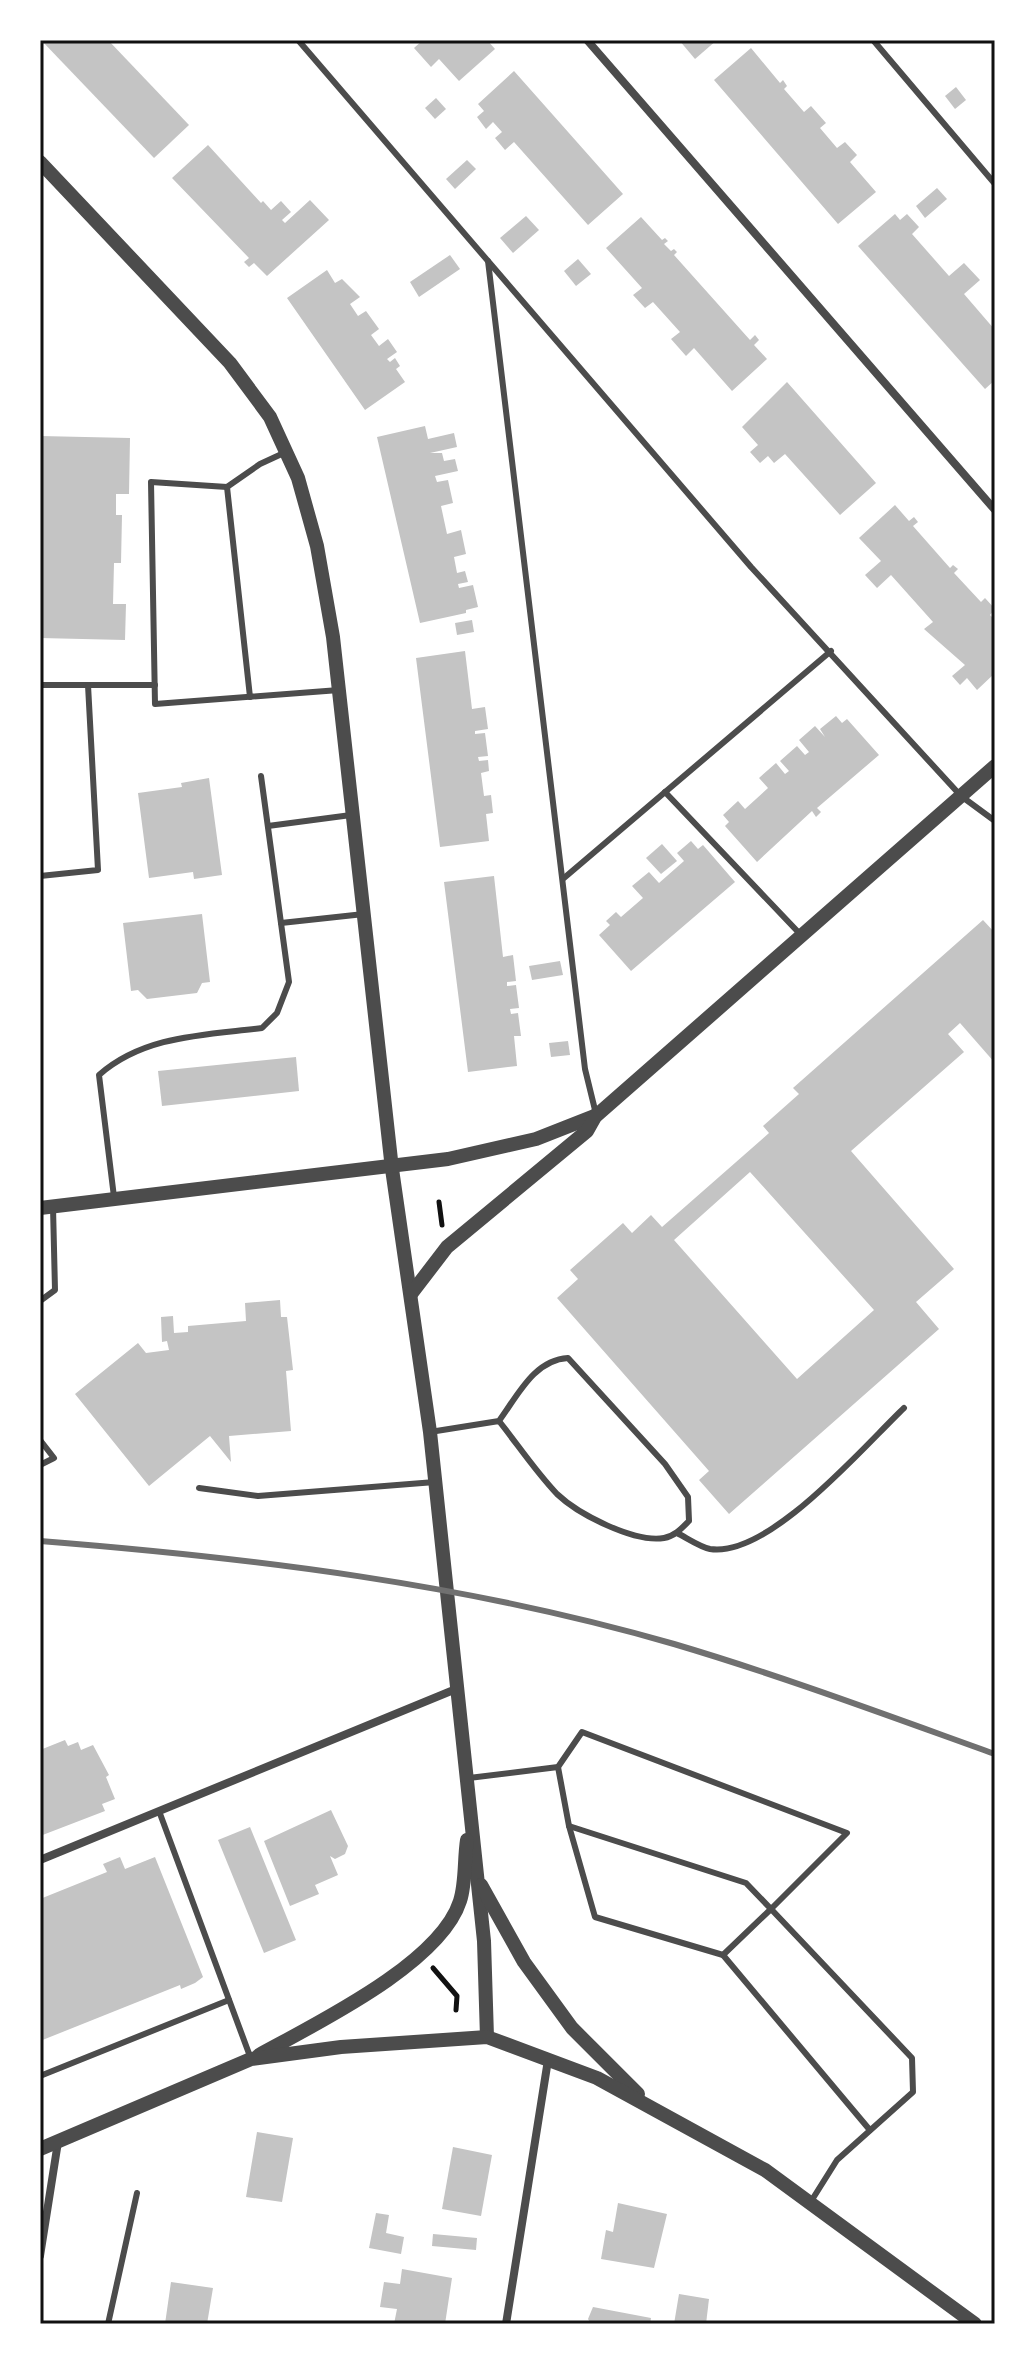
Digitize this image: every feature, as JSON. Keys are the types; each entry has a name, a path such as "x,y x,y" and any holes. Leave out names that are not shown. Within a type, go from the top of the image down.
{"street":[{"path":"587,40 995,510"},
{"path":"40,162 230,363 270,417 298,478 317,546 339,690 392,1169 430,1432 477,1877 487,2037"},
{"path":"411,1294 447,1247 587,1131 597,1115 995,766"},
{"path":"46,1207 392,1169 499,1148 597,1115"},
{"path":"40,1860 456,1689"},
{"path":"40,2149 251,2059 391,1979 435,1940 460,1902 470,1816"},
{"path":"477,1877 524,1962 572,2028 646,2102"},
{"path":"251,2059 341,2047 487,2037 597,2078 646,2102 765,2170 975,2324"},
{"path":"506,2324 548,2060"},
{"path":"40,2256 58,2142"}],"lane":[{"path":"298,40 751,567 961,796 995,821"},
{"path":"873,40 995,184"},
{"path":"488,261 585,1069 597,1115"},
{"path":"286,452 260,464 227,487 151,482 155,704 339,690"},
{"path":"227,487 250,697"},
{"path":"564,878 831,651"},
{"path":"40,685 155,685"},
{"path":"40,876 98,870 88,685"},
{"path":"115,1200 99,1075 118,1058 173,1038 262,1028 277,1013 289,982 261,776"},
{"path":"665,792 801,935"},
{"path":"268,826 352,815"},
{"path":"281,923 364,914"},
{"path":"40,1301 55,1290 46,1207"},
{"path":"430,1432 499,1421 538,1368 551,1359 568,1358 665,1464 688,1497 689,1521 677,1533 663,1538 642,1536 593,1520 558,1495 499,1421"},
{"path":"677,1533 710,1549 738,1547 763,1537 791,1516 904,1408"},
{"path":"40,1440 54,1458 40,1465"},
{"path":"199,1488 258,1496 435,1482"},
{"path":"723,1955 847,1833 582,1732 558,1767 569,1826 595,1917 723,1955 869,2129"},
{"path":"465,1779 558,1767"},
{"path":"159,1811 251,2059"},
{"path":"569,1826 746,1883 912,2058 913,2092 837,2160 810,2203"},
{"path":"40,2076 229,2000"},
{"path":"108,2324 137,2193"}],"path":[{"path":"439,1202 438,1218 443,1234"},
{"path":"429,1963 457,1996 456,2010"}],"building":[{"path":"41,40 108,40 189,125 154,158"},
{"path":"423,40 487,40 495,49 459,81 439,59 431,67 414,48"},
{"path":"679,40 717,40 695,59"},
{"path":"751,48 780,83 783,80 787,86 784,89 804,112 811,106 826,123 820,128 837,148 845,142 857,155 850,162 876,192 838,224 714,80"},
{"path":"514,71 623,194 588,225 514,142 505,150 495,138 502,132 493,122 486,129 477,117 484,111 478,104"},
{"path":"956,87 966,100 955,109 945,96"},
{"path":"436,98 446,109 435,119 425,108"},
{"path":"208,145 261,203 263,201 271,210 281,201 291,212 282,220 285,223 310,200 329,220 267,276 254,263 249,267 244,262 249,258 172,178"},
{"path":"467,160 476,169 455,189 446,179"},
{"path":"937,188 947,199 925,218 916,206"},
{"path":"895,214 900,220 907,214 919,227 912,234 949,276 964,263 980,280 964,294 995,330 995,380 985,389 858,246"},
{"path":"526,216 539,230 513,253 500,238"},
{"path":"641,217 662,240 665,238 668,241 664,244 677,252 674,255 750,340 755,335 759,340 754,345 767,359 732,391 694,348 686,356 671,339 680,332 653,302 645,308 633,295 642,288 606,248"},
{"path":"450,255 460,269 419,297 410,282"},
{"path":"578,259 591,274 576,286 564,271"},
{"path":"327,270 335,283 342,279 360,297 350,304 358,316 366,311 379,329 371,335 379,346 388,339 397,352 387,359 390,362 395,358 400,366 396,369 405,382 365,410 287,298"},
{"path":"787,382 876,483 840,515 785,454 774,463 768,456 760,463 750,452 758,445 742,427"},
{"path":"425,426 428,439 454,433 457,447 430,453 442,453 444,461 455,459 458,471 435,476 437,482 448,480 453,503 441,506 447,534 461,530 466,554 454,557 457,573 465,571 468,582 458,584 459,588 473,585 478,607 466,610 466,613 420,623 377,437"},
{"path":"40,436 130,438 129,494 116,494 116,515 122,515 121,563 114,563 113,604 126,604 125,640 40,638"},
{"path":"895,505 909,521 914,517 918,522 913,526 950,568 953,565 958,569 954,573 981,602 985,598 995,609 990,615 995,620 995,673 977,690 967,678 960,685 952,676 965,665 924,629 933,622 891,575 877,588 865,575 881,561 859,538"},
{"path":"472,620 474,632 457,635 455,623"},
{"path":"465,651 472,709 485,707 488,729 475,731 475,734 485,733 488,756 478,757 479,761 488,760 489,771 481,773 484,796 491,795 493,813 486,814 489,841 440,847 416,658"},
{"path":"836,716 842,723 847,719 879,755 817,808 821,812 816,817 812,811 757,862 725,826 729,822 723,815 738,801 745,809 768,788 759,778 776,763 785,774 789,771 780,761 797,746 805,755 809,752 799,740 815,726 825,737 820,729"},
{"path":"209,778 222,875 194,879 193,872 149,878 138,793 182,787 181,783"},
{"path":"691,841 698,849 703,845 735,882 631,971 599,935 610,925 606,921 616,912 621,917 643,898 632,886 649,872 659,883 684,861 677,853"},
{"path":"662,844 677,861 661,874 646,858"},
{"path":"494,876 503,957 513,955 516,981 507,982 507,986 516,985 519,1008 510,1009 511,1014 518,1013 521,1036 514,1036 517,1066 468,1072 444,882"},
{"path":"202,914 210,982 202,983 197,993 147,999 138,990 131,991 123,923"},
{"path":"983,920 995,933 995,1063 960,1023 948,1034 964,1052 851,1151 954,1269 916,1302 939,1329 729,1514 699,1480 709,1471 557,1298 578,1279 570,1270 623,1223 632,1233 651,1215 662,1227 769,1133 763,1126 799,1094 793,1088","holes":["750,1172 874,1310 797,1379 674,1240"]},
{"path":"560,961 563,975 532,980 529,966"},
{"path":"568,1041 570,1055 551,1057 549,1043"},
{"path":"296,1057 299,1091 162,1106 158,1071"},
{"path":"280,1300 281,1317 287,1317 293,1370 286,1371 291,1431 229,1436 231,1462 210,1436 149,1486 75,1394 138,1343 146,1353 169,1350 167,1341 162,1342 161,1317 173,1316 174,1333 188,1332 188,1326 246,1321 245,1303"},
{"path":"65,1740 68,1746 78,1742 81,1750 93,1745 109,1775 106,1777 115,1799 102,1804 105,1811 40,1836 40,1750"},
{"path":"331,1810 348,1846 345,1854 335,1859 330,1856 338,1875 315,1885 319,1894 290,1906 264,1841"},
{"path":"250,1827 296,1940 264,1953 218,1840"},
{"path":"120,1857 125,1869 155,1857 203,1977 181,1989 180,1985 40,2041 40,1899 107,1872 103,1864"},
{"path":"257,2132 293,2138 282,2202 246,2197"},
{"path":"453,2147 492,2155 481,2216 442,2209"},
{"path":"618,2203 667,2214 654,2268 601,2259 606,2230 613,2232"},
{"path":"376,2213 389,2215 386,2233 404,2237 401,2254 369,2248"},
{"path":"433,2234 477,2238 476,2250 432,2246"},
{"path":"402,2269 452,2278 445,2324 394,2324 397,2309 380,2307 384,2282 400,2284"},
{"path":"171,2282 213,2288 207,2324 165,2324"},
{"path":"679,2294 709,2299 706,2324 674,2324"},
{"path":"593,2307 651,2318 650,2324 591,2324 588,2319"}],"railway":[{"path":"40,1541 280,1565 360,1576 518,1605 714,1656 995,1754"}]}
